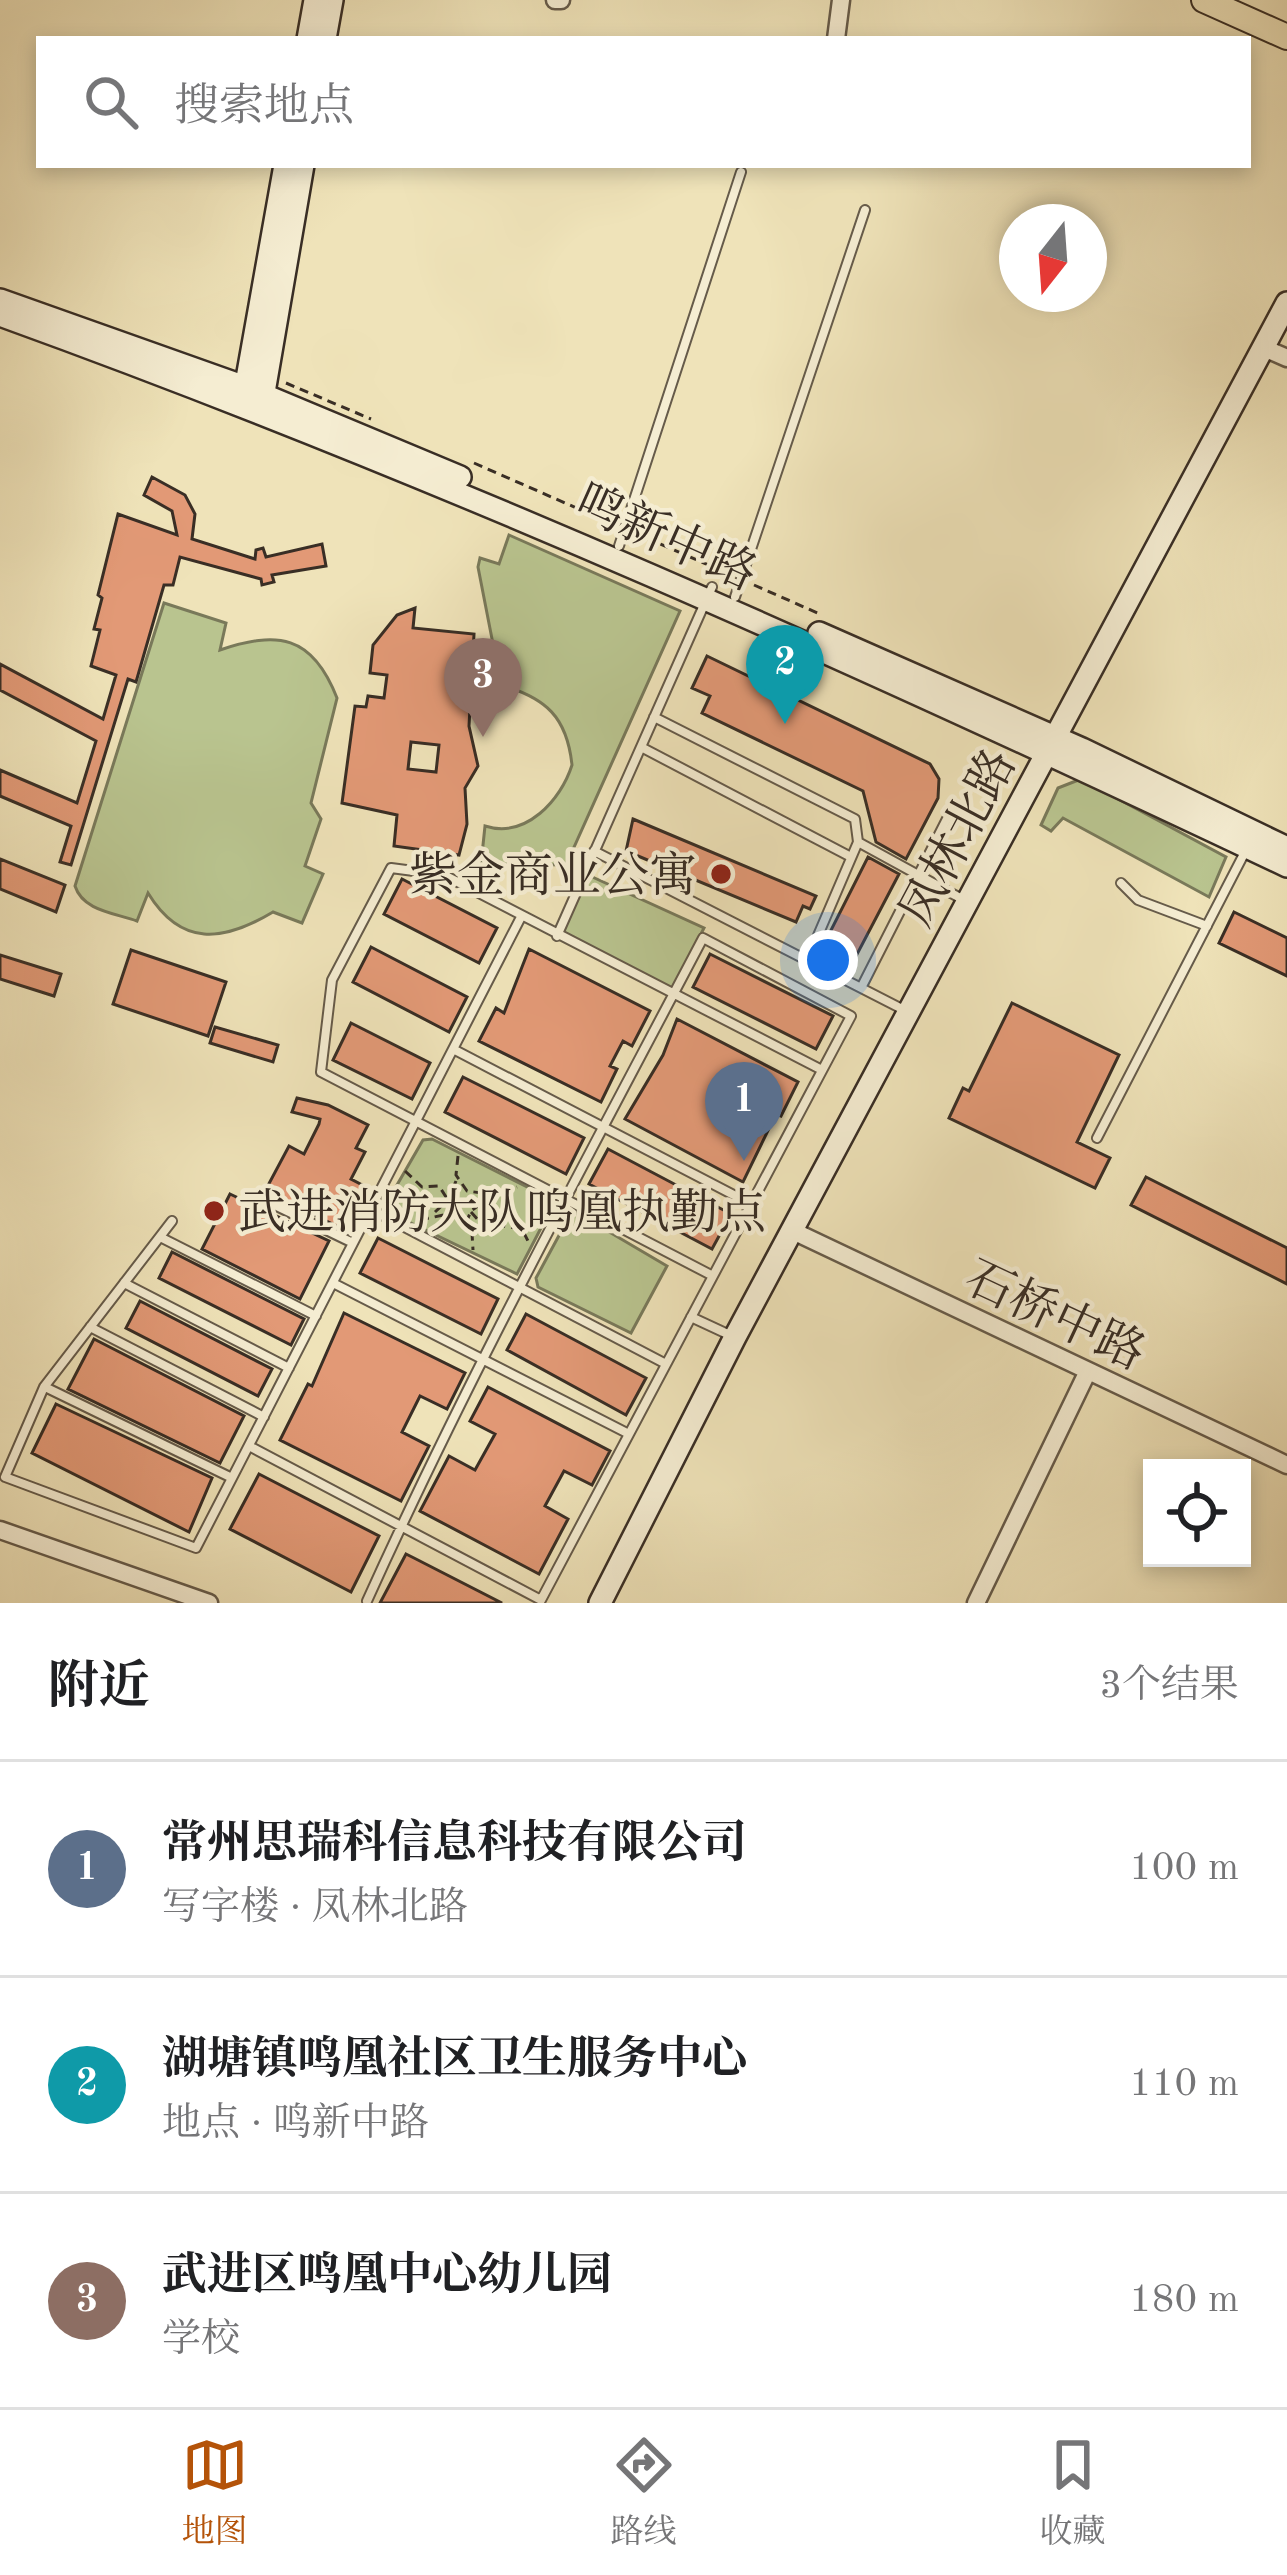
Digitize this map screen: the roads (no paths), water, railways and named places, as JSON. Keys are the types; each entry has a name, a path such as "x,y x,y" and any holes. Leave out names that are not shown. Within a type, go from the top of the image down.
{"main road":[{"path":"309,36 315,0"},
{"path":"326,36 332,0"},
{"path":"1204,0 1287,37"},
{"path":"256,394 285,168"},
{"path":"256,394 302,168"},
{"name":"鸣新中路","path":"0,300 622,537 709,593 738,588 1251,840 1287,866"},
{"name":"凤林北路","path":"600,1603 736,1337 1287,303"},
{"name":"鸣新中路","path":"0,315 256,394 1053,746"},
{"name":"鸣新中路","path":"1251,840 1287,848"}],"street":[{"path":"836,36 841,0"},
{"path":"1264,348 1287,358"},
{"name":"石桥中路","path":"793,1231 1287,1465"},
{"path":"976,1603 1087,1373"},
{"path":"0,1530 209,1603"}],"lane":[{"path":"622,537 741,172"},
{"path":"738,588 865,210"},
{"path":"557,936 709,593"},
{"path":"654,717 854,819 858,842 807,961"},
{"path":"640,747 851,857"},
{"path":"861,988 954,805"},
{"path":"1097,1138 1251,840"},
{"path":"858,842 969,902"},
{"path":"594,851 910,1012"},
{"path":"713,1276 321,1072 332,980 391,868 444,875 822,1070"},
{"path":"1121,883 1138,900 1207,926"},
{"path":"172,1221 44,1387 5,1477 196,1548 520,917"},
{"path":"249,1446 401,1526 541,1600 850,1016 703,938 483,1359 401,1526 367,1601"},
{"path":"452,1049 751,1204"},
{"path":"260,1198 353,1243"},
{"path":"370,1209 667,1364"},
{"path":"160,1237 316,1316"},
{"path":"124,1282 289,1368"},
{"path":"333,1282 629,1434"},
{"path":"691,1317 736,1337"},
{"path":"90,1327 264,1417"},
{"path":"44,1387 232,1478"}],"place":[{"name":"湖塘镇鸣凰社区卫生服务中心","path":"785,724"},
{"name":"武进区鸣凰中心幼儿园","path":"483,737"},
{"name":"紫金商业公寓","path":"721,874"},
{"name":"常州思瑞科信息科技有限公司","path":"744,1161"},
{"name":"武进消防大队呜凰执勤点","path":"214,1211"}]}
